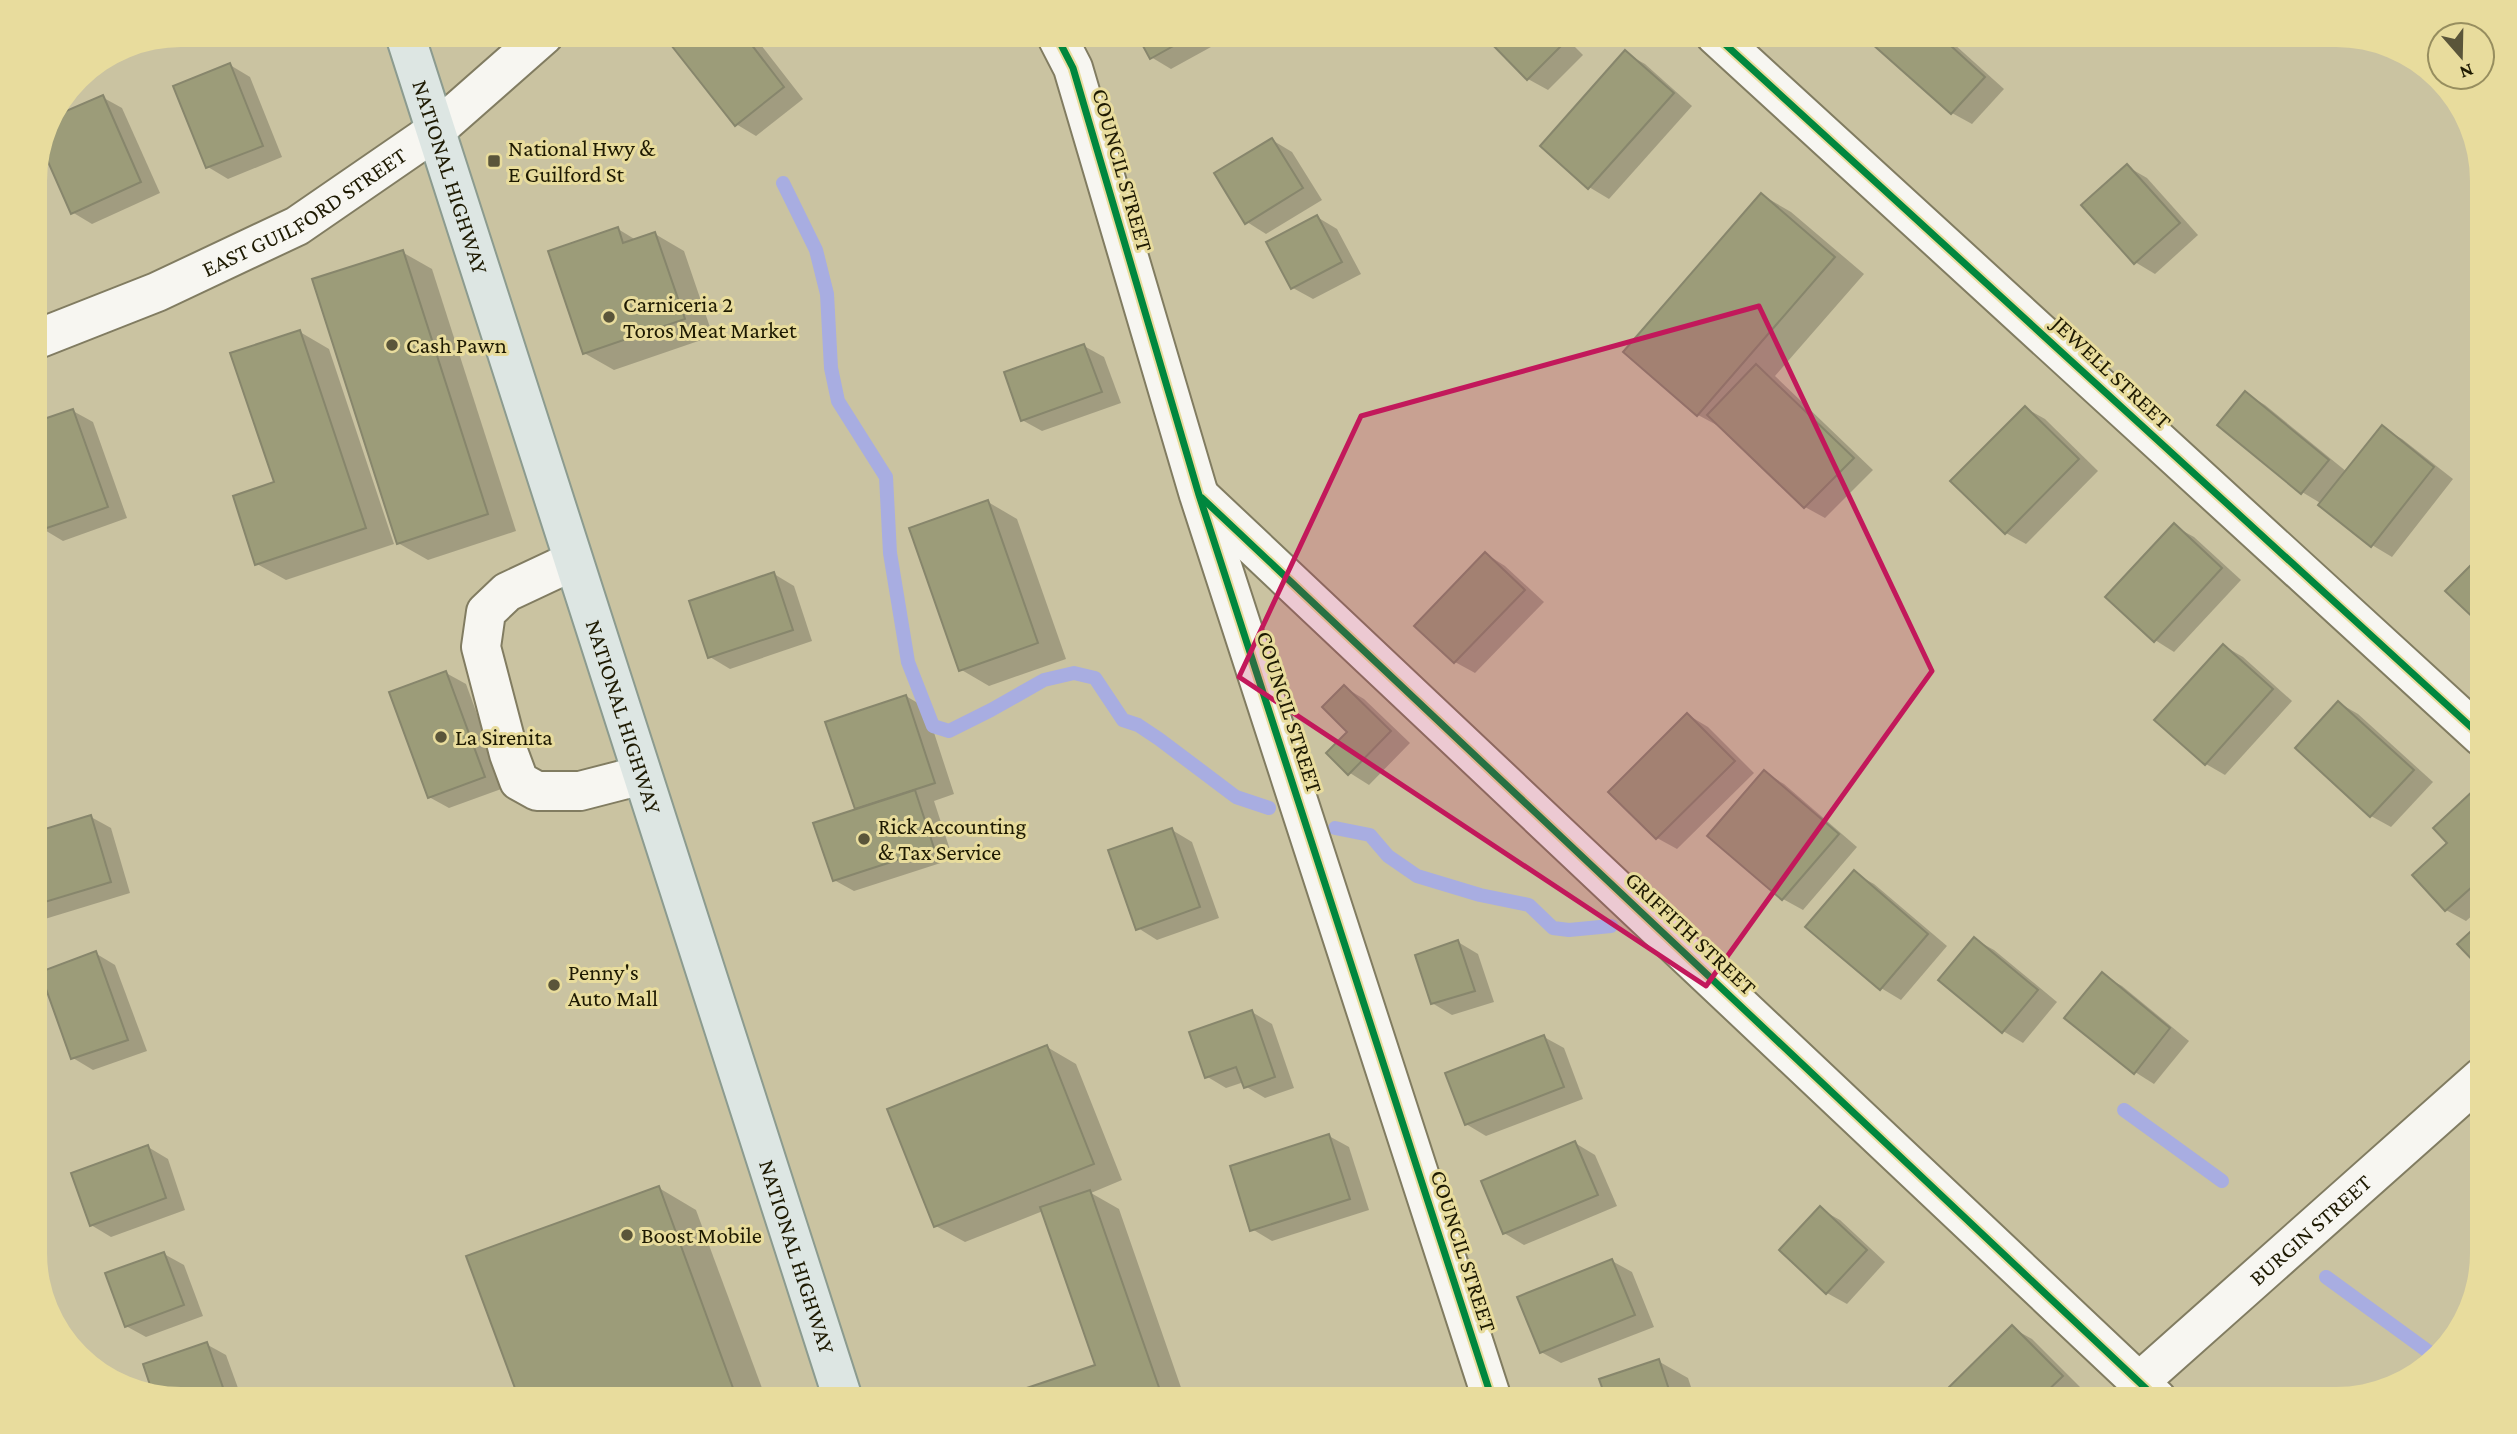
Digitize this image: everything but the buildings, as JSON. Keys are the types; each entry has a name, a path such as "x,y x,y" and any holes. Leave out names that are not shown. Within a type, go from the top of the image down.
{"main road":[{"name":"NATIONAL HIGHWAY","path":"409,48 839,1387"}],"street":[{"name":"JEWELL STREET","path":"1728,47 2470,726"},
{"name":"EAST GUILFORD STREET","path":"48,335 157,292 297,226 435,131 529,48"},
{"name":"COUNCIL STREET","path":"1062,48 1073,68 1199,495 1488,1387"},
{"name":"GRIFFITH STREET","path":"1199,495 2145,1387"},
{"path":"573,561 507,592 486,612 481,646 509,754 519,782 537,791 580,791 642,775"},
{"name":"BURGIN STREET","path":"2151,1387 2470,1088"}],"highlighted area":[{"path":"1759,306 1932,671 1706,986 1239,677 1361,416"}],"waterway":[{"path":"783,183 816,250 827,294 831,368 838,401 886,477 890,553 908,662 933,726 949,731 1044,680 1074,673 1095,678 1123,720 1138,725 1159,739 1236,797 1269,808"},
{"path":"1335,828 1370,835 1388,856 1417,876 1480,895 1529,905 1553,928 1569,930 1611,926"},
{"path":"2124,1110 2222,1181"},
{"path":"2326,1277 2427,1351"}],"cycle path":[{"path":"1728,47 2470,726"},
{"path":"1062,48 1073,68 1199,495 1488,1387"},
{"path":"1202,498 2144,1387"}],"place":[{"name":"National Hwy & E Guilford St","path":"494,161"},
{"name":"Carniceria 2 Toros Meat Market","path":"609,317"},
{"name":"Cash Pawn","path":"392,345"},
{"name":"La Sirenita","path":"441,737"},
{"name":"Rick Accounting & Tax Service","path":"864,839"},
{"name":"Penny's Auto Mall","path":"554,985"},
{"name":"Boost Mobile","path":"627,1235"}]}
